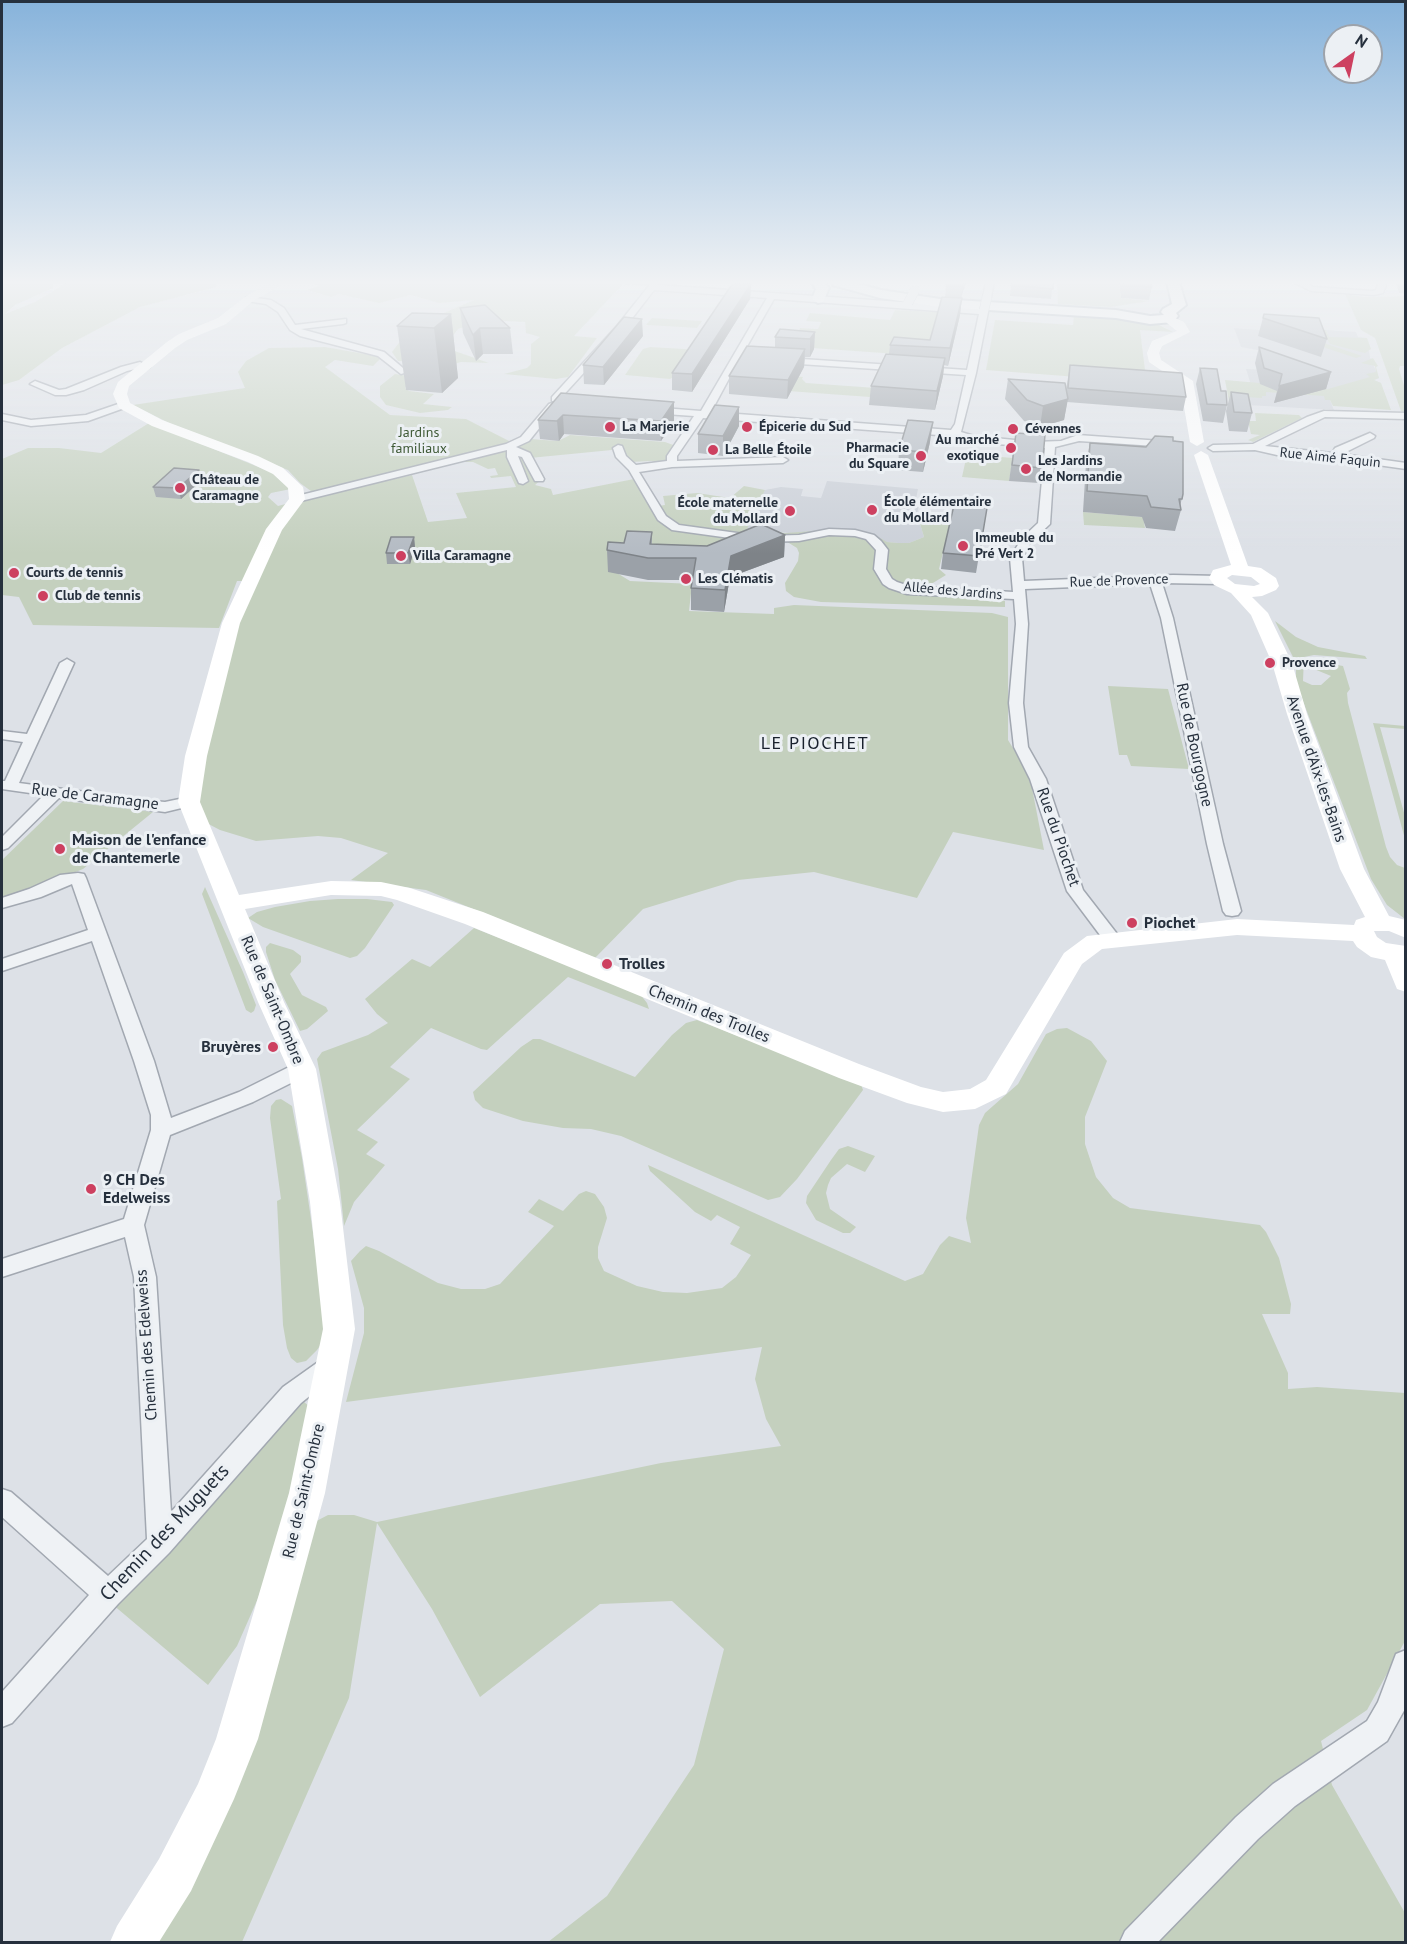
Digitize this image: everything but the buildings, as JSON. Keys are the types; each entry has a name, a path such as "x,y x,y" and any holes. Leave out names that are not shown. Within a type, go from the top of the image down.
{"street":[{"path":"35,384 58,393 66,392 116,373"},
{"path":"138,373 123,385 120,394 124,405 157,423 253,459 278,471 294,487 297,499 512,449 560,403 571,381 579,373"},
{"path":"672,464 672,456 727,373"},
{"path":"953,434 958,430 961,421 971,373"},
{"path":"1171,373 1187,382 1204,448 1241,570"},
{"path":"2,417 32,423 58,422 88,418 124,405"},
{"path":"635,409 953,434 983,441 1050,446 1071,441 1237,449 1255,447 1324,414 1406,416"},
{"path":"1335,456 1339,450 1370,436"},
{"name":"Rue du Piochet","path":"1050,446 1044,524 1026,540 1016,558 1022,624 1016,704 1022,747 1038,780 1075,891 1112,939"},
{"name":"Rue Aimé Faquin","path":"1255,447 1277,452 1335,456 1406,466"},
{"name":"Allée des Jardins","path":"618,448 621,457 635,470 633,471 639,484 667,524 684,530 759,539 800,538 842,532 862,535 870,537 882,550 880,569 887,581 897,587 907,590 1020,590"},
{"path":"512,449 525,455 539,479"},
{"path":"512,449 512,457 523,481"},
{"path":"635,470 642,466 783,460"},
{"name":"Rue de Saint-Ombre","path":"133,1942 175,1875 213,1799 237,1739 307,1493 335,1362 339,1329 333,1260 302,1069 271,1002 233,904 189,802 193,766 231,623 274,529 297,499"},
{"path":"1219,580 1220,574 1224,572 1241,570 1255,572 1267,578 1270,586 1259,598 1259,613"},
{"name":"Rue de Provence","path":"1020,590 1155,580 1219,580"},
{"name":"Rue de Bourgogne","path":"1155,580 1167,618 1215,844 1232,910"},
{"name":"Avenue d'Aix-les-Bains","path":"1219,580 1224,585 1238,591 1259,613 1282,663 1289,692 1352,868 1371,927 1366,941 1372,946 1401,954 1406,983"},
{"path":"871,582 897,587"},
{"path":"1238,591 1263,591"},
{"path":"6,786 32,739 66,663"},
{"path":"2,735 32,739"},
{"name":"Rue de Caramagne","path":"6,786 153,806 165,807 189,802"},
{"path":"2,845 55,793"},
{"path":"2,903 35,893 66,879 78,878 144,1061 161,1115 161,1130 132,1225 2,1268"},
{"name":"Chemin des Trolles","path":"233,904 264,897 331,888 381,889 402,892 474,918 849,1071 917,1096 943,1102 975,1099 996,1087 1073,959 1088,946 1112,939"},
{"path":"1112,939 1237,927 1371,927 1394,924 1406,930"},
{"path":"2,965 96,933"},
{"path":"161,1130 246,1097 302,1069"},
{"name":"Chemin des Edelweiss","path":"132,1225 145,1276 160,1544"},
{"name":"Chemin des Muguets","path":"2,1713 108,1594 160,1544 292,1395 319,1377 335,1362"},
{"path":"2,1501 108,1594"},
{"path":"1136,1942 1269,1808 1284,1795 1377,1731 1390,1710 1406,1664"}],"shaded area":[{"path":"1247,373 1377,373 1379,378 1374,380 1381,383 1330,400 1334,410 1246,405 1242,384 1250,382"},
{"name":"École élémentaire du Mollard","path":"827,481 918,489 916,499 920,500 917,514 924,537 909,543 898,543 746,529 765,490 781,487 803,489 801,496 821,498"}],"green space":[{"path":"2,373 29,373 19,380 2,385"},
{"name":"Jardins familiaux","path":"238,373 333,373 390,415 466,419 511,442 315,494 288,470 169,423 133,405 245,388"},
{"path":"571,373 568,377 556,379 504,374"},
{"path":"627,373 676,373 670,379 625,375"},
{"path":"768,373 803,377 806,383 876,388 911,400 760,389"},
{"path":"1022,373 1145,373 1146,378 1169,384"},
{"path":"1378,373 1379,378 1374,380 1381,383 1391,410 1333,406 1330,400 1325,400 1324,396 1266,392 1266,396 1262,398 1245,397 1229,402 1225,380 1328,389 1370,377 1366,374"},
{"path":"1387,373 1400,373 1405,389 1405,413 1401,411"},
{"path":"395,374 416,377 405,388 409,391 434,394 423,404 452,407 448,410 420,413 386,405 380,397 380,386"},
{"path":"1255,413 1299,415 1302,418 1253,442 1248,440 1260,435 1251,434 1248,421 1256,421"},
{"path":"149,423 271,472 291,489 271,493 268,497 278,506 293,502 246,581 237,581 219,628 33,625 19,597 2,595 2,459 28,448 59,448 101,453"},
{"path":"570,435 665,442 676,446 666,461 657,464 652,461 630,462 622,449 530,458 542,479 535,485 551,489 553,495 634,479 652,506 658,506 665,505 663,496 697,493 730,498 744,486 765,490 747,529 785,533 827,530 861,532 875,535 887,542 898,543 909,543 924,537 918,517 951,520 939,569 946,575 918,592 992,598 1005,601 1005,607 821,602 794,597 786,591 785,583 798,561 799,553 797,548 784,540 719,551 653,551 617,573 630,581 692,584 689,611 774,614 774,608 794,605 992,613 1008,617 1008,740 1024,766 1032,788 1044,850 953,832 917,898 814,872 738,880 643,909 595,958 426,890 351,880 388,853 341,838 318,836 256,841 220,830 197,818 198,774 236,621 276,531 302,500 412,475 428,522 467,518 456,493 516,487 511,476 491,478 490,476 498,475 495,468 488,469 473,462 454,462 530,439 558,441"},
{"path":"967,454 1013,458 1009,481 962,477"},
{"path":"1083,512 1143,517 1145,528 1084,525"},
{"path":"1275,621 1296,637 1318,647 1365,656 1367,659 1314,655 1304,657 1303,681 1312,685 1321,685 1331,676 1314,669 1314,664 1320,662 1343,666 1350,689 1347,693 1348,703 1386,847 1390,857 1397,865 1405,868 1405,919 1387,905 1371,879 1296,683 1296,663"},
{"path":"1108,686 1168,689 1189,769 1131,766 1127,755 1119,755"},
{"path":"1373,723 1405,726 1405,729 1380,727 1405,816 1405,839"},
{"name":"Maison de l'enfance de Chantemerle","path":"63,801 153,812 83,869 17,896 2,898 2,860"},
{"path":"205,887 256,1005 251,1013 246,1010 202,894"},
{"path":"338,899 367,899 392,902 394,905 365,948 357,956 350,958 263,927 248,918 257,912 275,907"},
{"path":"474,928 640,994 649,1009 568,977 487,1050 431,1028 390,1067 410,1079 357,1130 378,1142 366,1154 385,1165 354,1202 344,1226 338,1169 317,1059 322,1052 368,1035 388,1023 365,999 412,959 430,967"},
{"path":"270,943 293,950 301,956 301,962 290,974 302,995 326,1007 328,1011 307,1029 300,1031 275,980 266,952 266,947"},
{"path":"697,1020 861,1084 863,1090 797,1179 780,1197 768,1200 621,1136 591,1129 563,1128 523,1121 483,1108 475,1100 473,1092 521,1047 533,1039 540,1039 635,1077 672,1035 686,1023"},
{"path":"1067,1028 1091,1041 1107,1061 1085,1117 1085,1144 1096,1177 1113,1198 1130,1208 1260,1225 1266,1232 1279,1258 1291,1304 1290,1314 1262,1314 1288,1373 1288,1389 1317,1387 1405,1393 1405,1641 1367,1710 1321,1741 1332,1785 1405,1913 1405,1942 548,1942 607,1896 694,1765 724,1649 672,1601 600,1604 480,1697 432,1609 377,1523 349,1698 242,1942 151,1942 194,1870 303,1528 328,1515 354,1515 377,1522 661,1463 781,1446 766,1419 755,1379 762,1347 346,1402 364,1333 364,1308 351,1261 360,1251 366,1246 379,1251 438,1283 461,1289 485,1289 500,1284 554,1226 528,1212 539,1199 563,1211 579,1194 586,1191 595,1194 604,1207 607,1218 598,1247 598,1258 604,1271 637,1286 663,1292 687,1293 722,1288 736,1277 751,1255 730,1244 740,1227 717,1215 711,1221 695,1212 650,1171 648,1165 905,1281 923,1274 940,1245 949,1236 971,1243 966,1218 979,1125 985,1113 1018,1084 1046,1034"},
{"path":"281,1099 292,1106 326,1321 326,1337 306,1361 297,1363 291,1358 287,1348 283,1325 277,1201 281,1199 270,1118 271,1106 276,1100"},
{"path":"848,1146 875,1156 865,1172 847,1164 831,1178 828,1185 826,1193 830,1209 856,1227 850,1233 843,1233 816,1220 806,1203 807,1196 839,1149"},
{"path":"304,1402 309,1406 290,1506 259,1596 237,1646 208,1685 112,1604 295,1405"}],"place":[{"name":"La Marjerie","path":"610,427"},
{"name":"Épicerie du Sud","path":"747,427"},
{"name":"Cévennes","path":"1013,429"},
{"name":"Au marché exotique","path":"1011,448"},
{"name":"La Belle Étoile","path":"713,450"},
{"name":"Pharmacie du Square","path":"921,456"},
{"name":"Les Jardins de Normandie","path":"1026,469"},
{"name":"Château de Caramagne","path":"180,488"},
{"name":"École élémentaire du Mollard","path":"872,510"},
{"name":"École maternelle du Mollard","path":"790,511"},
{"name":"Immeuble du Pré Vert 2","path":"963,546"},
{"name":"Villa Caramagne","path":"401,556"},
{"name":"Courts de tennis","path":"14,573"},
{"name":"Les Clématis","path":"686,579"},
{"name":"Club de tennis","path":"43,596"},
{"name":"Provence","path":"1270,663"},
{"name":"Maison de l'enfance de Chantemerle","path":"60,849"},
{"name":"Piochet","path":"1132,923"},
{"name":"Trolles","path":"607,964"},
{"name":"Bruyères","path":"273,1047"},
{"name":"9 CH Des Edelweiss","path":"91,1189"}],"district":[{"name":"LE PIOCHET","path":"815,744"}]}
